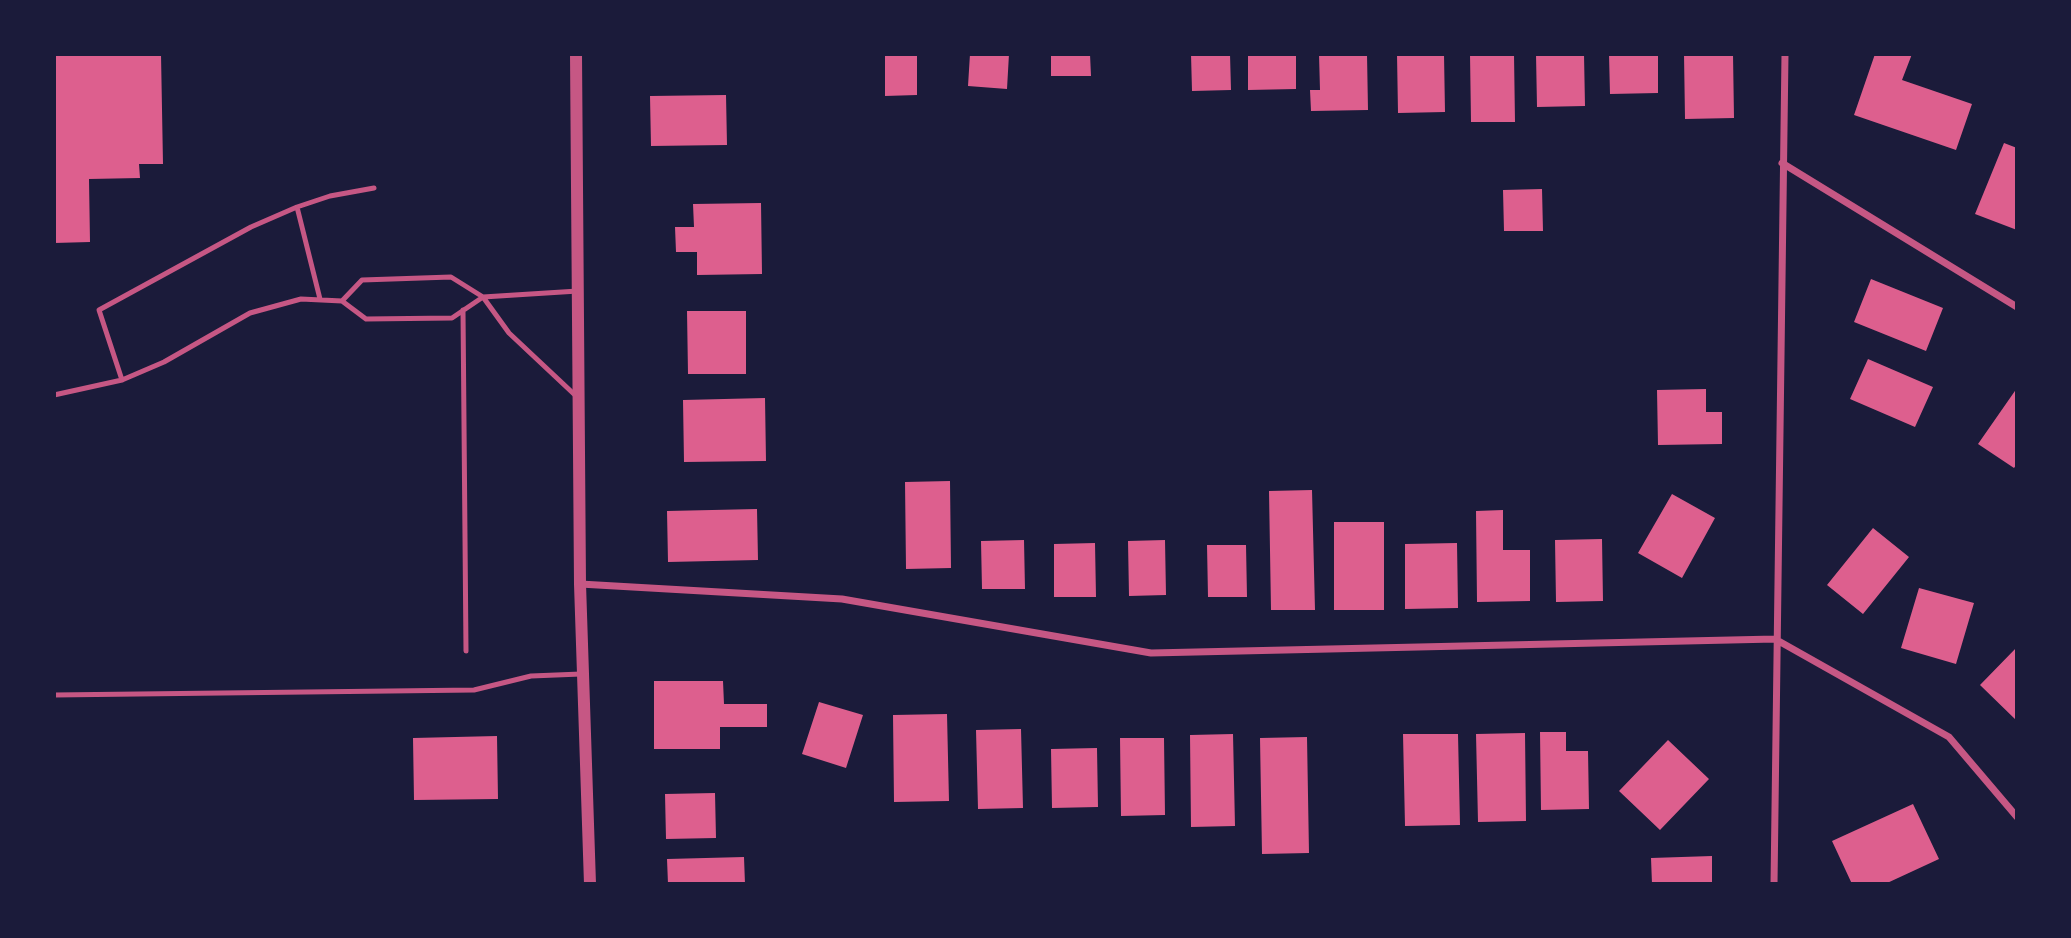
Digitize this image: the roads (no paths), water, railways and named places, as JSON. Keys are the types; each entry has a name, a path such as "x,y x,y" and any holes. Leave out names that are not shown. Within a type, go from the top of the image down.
{"street":[{"path":"576,54 580,584 590,884"},
{"path":"1774,884 1775,639 1785,54"},
{"path":"1782,163 2017,307"},
{"path":"580,584 842,599 1151,653 1775,639 1949,737 2017,817"}],"lane":[{"path":"122,380 99,310 251,227 297,206 330,196 374,188"},
{"path":"297,206 320,299"},
{"path":"342,301 362,279 451,277 483,297 509,333 578,397"},
{"path":"54,394 122,380 164,362 250,313 301,299 342,301 366,319 452,318 483,297 578,291"},
{"path":"463,310 466,651"},
{"path":"54,695 474,690 531,676 582,674"}]}
